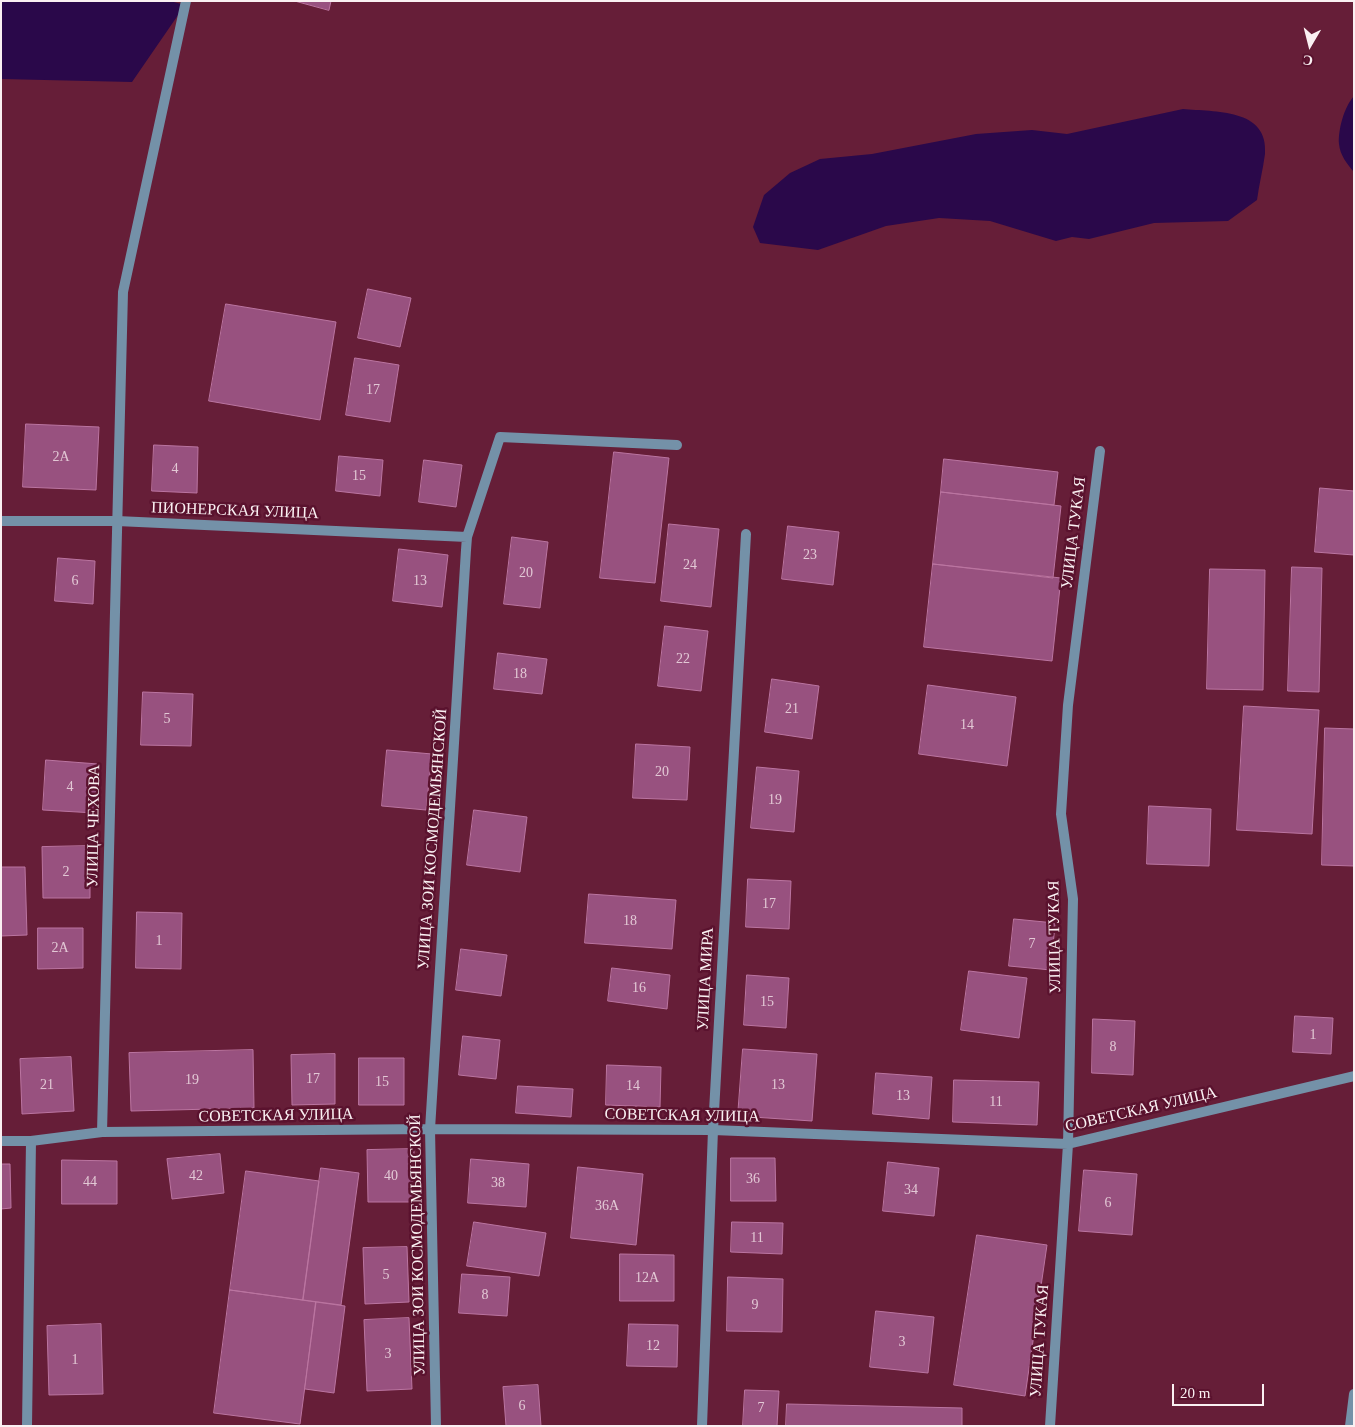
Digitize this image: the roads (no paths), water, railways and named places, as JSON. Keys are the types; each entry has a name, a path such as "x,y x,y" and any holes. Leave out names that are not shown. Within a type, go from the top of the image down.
{"street":[{"name":"УЛИЦА ЧЕХОВА","path":"102,1132 123,292 186,1"},
{"name":"УЛИЦА ЗОИ КОСМОДЕМЬЯНСКОЙ","path":"436,1426 430,1129 467,536 500,437 677,445"},
{"name":"УЛИЦА ТУКАЯ","path":"1050,1426 1068,1144 1073,899 1061,814 1068,705 1100,451"},
{"name":"ПИОНЕРСКАЯ УЛИЦА","path":"1,521 117,521 467,536"},
{"name":"УЛИЦА МИРА","path":"702,1426 713,1130 746,534"},
{"name":"СОВЕТСКАЯ УЛИЦА","path":"1,1141 31,1141 102,1132 430,1129 713,1130 1068,1144 1354,1076"},
{"path":"27,1426 31,1141"},
{"path":"1350,1426 1354,1394"}]}
